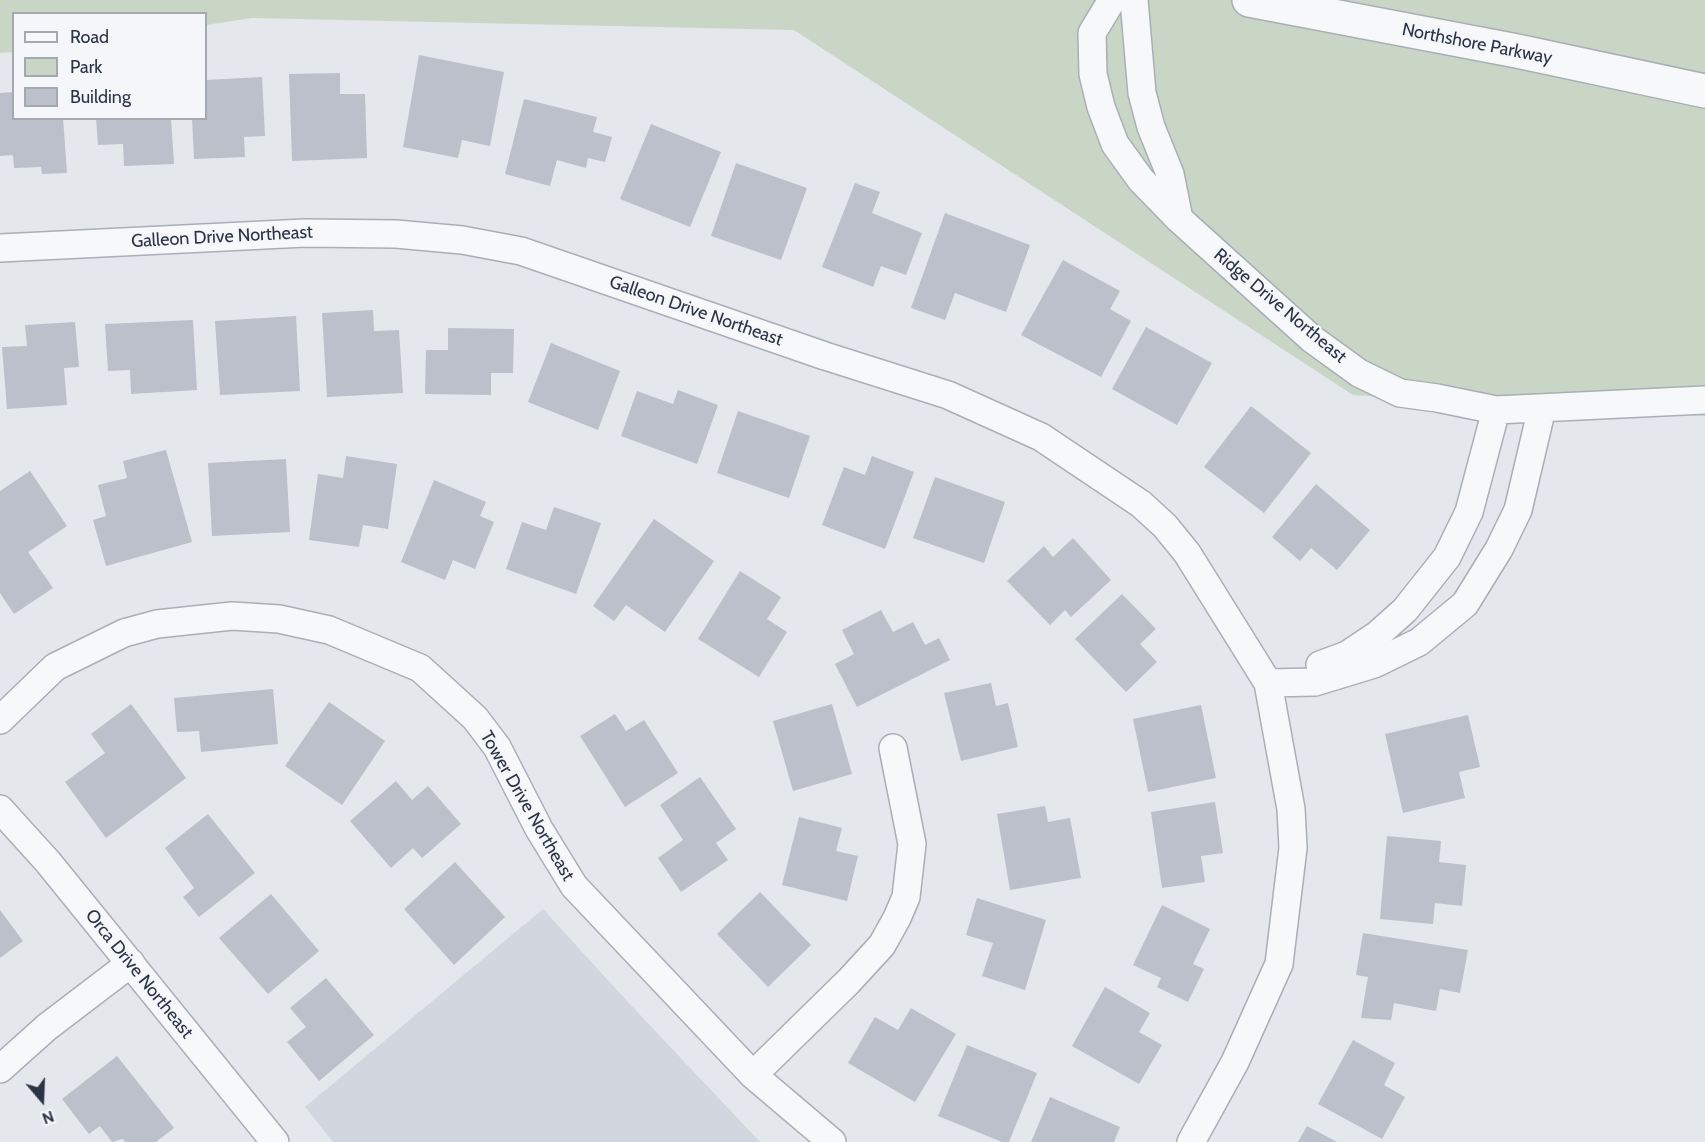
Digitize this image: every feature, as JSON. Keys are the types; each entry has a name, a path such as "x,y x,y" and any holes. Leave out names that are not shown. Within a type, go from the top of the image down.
{"street":[{"name":"Ridge Drive Northeast","path":"1112,0 1092,33 1093,74 1101,107 1122,153 1141,180 1179,219 1312,339 1359,373 1401,393 1496,410 1705,400"},
{"path":"1134,0 1142,93 1151,127 1170,174 1179,219"},
{"name":"Northshore Parkway","path":"1249,0 1517,51 1705,91"},
{"name":"Galleon Drive Northeast","path":"0,248 306,233 396,234 462,240 521,251 825,356 948,395 1041,437 1141,504 1187,553 1268,683"},
{"path":"1268,683 1315,682 1374,664 1419,642 1466,604 1499,549 1518,510 1542,408"},
{"path":"1268,683 1347,655 1377,635 1405,610 1447,557 1469,512 1496,410"},
{"name":"Tower Drive Northeast","path":"0,720 55,667 124,633 157,624 232,616 279,619 329,630 420,668 474,718 496,747 574,886 753,1075 832,1142"},
{"path":"1191,1142 1235,1062 1265,1000 1279,964 1285,929 1293,848 1291,809 1268,683"},
{"path":"753,1075 849,981 882,945 897,918 906,897 912,844 894,748"},
{"name":"Orca Drive Northeast","path":"0,809 48,862 275,1142"},
{"path":"0,1069 47,1027 131,963"}],"shaded area":[{"path":"543,909 760,1142 333,1142 305,1107"}],"green space":[{"path":"0,0 1705,0 1705,416 1353,395 794,30 252,18 207,25 207,12 12,12 12,52 0,53"}],"building":[{"path":"419,55 504,72 490,146 462,140 458,158 403,147"},
{"path":"340,73 340,94 365,94 367,158 292,161 289,74"},
{"path":"262,77 265,136 244,137 245,157 194,159 192,120 207,120 207,80"},
{"path":"12,92 12,120 63,120 67,173 42,174 41,167 14,168 13,155 0,156 0,93"},
{"path":"524,99 597,117 593,132 612,137 605,162 588,158 586,168 557,160 550,186 505,174"},
{"path":"96,120 171,120 174,164 124,166 123,144 98,145"},
{"path":"651,124 721,152 690,227 620,199"},
{"path":"736,163 807,188 781,260 711,236"},
{"path":"855,183 880,192 872,213 922,233 906,275 881,266 873,287 822,267"},
{"path":"945,213 1030,245 1006,312 955,293 945,320 911,308"},
{"path":"1063,260 1120,291 1110,309 1131,321 1101,377 1021,335"},
{"path":"373,310 374,331 399,330 403,393 327,397 322,313"},
{"path":"296,316 300,391 220,395 215,321"},
{"path":"193,320 197,390 131,394 130,370 108,371 105,324"},
{"path":"75,322 79,367 64,368 67,405 7,409 2,347 27,346 25,325"},
{"path":"1146,327 1212,363 1177,425 1112,389"},
{"path":"448,328 514,329 513,373 491,373 491,395 425,394 426,350 448,350"},
{"path":"551,343 620,371 598,430 528,402"},
{"path":"678,390 718,405 697,464 621,436 637,391 673,404"},
{"path":"1251,406 1311,453 1264,513 1204,467"},
{"path":"738,411 810,436 789,498 717,473"},
{"path":"166,450 192,542 106,566 93,520 106,516 98,485 127,478 123,461"},
{"path":"346,456 397,464 388,529 363,525 359,547 309,540 318,474 343,478"},
{"path":"872,456 914,472 885,549 822,525 844,467 865,475"},
{"path":"286,459 290,532 212,536 208,463"},
{"path":"30,471 67,526 28,552 53,588 14,614 0,593 0,491"},
{"path":"935,477 1005,502 984,563 913,538"},
{"path":"434,480 486,502 480,516 494,522 475,569 453,560 445,580 401,562"},
{"path":"1316,484 1370,530 1337,570 1311,548 1300,561 1272,537"},
{"path":"554,507 601,523 576,594 506,569 522,522 546,530"},
{"path":"654,519 714,561 665,632 626,605 614,621 593,606"},
{"path":"1073,538 1111,580 1071,617 1065,610 1050,625 1007,581 1044,546 1053,557"},
{"path":"740,571 781,597 767,619 787,632 759,677 698,639"},
{"path":"1122,594 1156,629 1140,644 1157,662 1126,692 1075,639"},
{"path":"881,610 893,632 913,622 925,645 939,638 950,660 857,707 835,664 854,654 842,630"},
{"path":"991,683 996,706 1008,703 1018,747 961,761 944,693"},
{"path":"273,689 278,744 201,752 199,731 177,732 174,698"},
{"path":"329,702 385,741 342,805 285,766"},
{"path":"131,704 186,778 106,838 65,782 105,753 91,734"},
{"path":"832,704 852,774 793,791 773,721"},
{"path":"1201,705 1216,778 1148,792 1133,719"},
{"path":"615,714 626,731 644,720 678,773 625,807 580,736"},
{"path":"1468,715 1480,767 1459,772 1465,798 1403,813 1385,734"},
{"path":"700,777 736,829 716,843 728,860 681,892 658,858 683,840 660,805"},
{"path":"396,781 412,800 428,786 461,824 422,858 413,848 391,868 350,821"},
{"path":"1215,802 1223,853 1201,856 1205,882 1162,888 1151,812"},
{"path":"1045,806 1048,822 1070,818 1081,878 1010,890 997,814"},
{"path":"208,814 255,873 199,917 183,897 194,888 165,848"},
{"path":"799,817 842,828 836,851 858,856 847,901 782,885"},
{"path":"1387,836 1441,841 1439,862 1466,865 1462,906 1435,903 1433,924 1380,919"},
{"path":"455,862 505,917 454,965 404,909"},
{"path":"760,892 811,945 768,987 717,934"},
{"path":"271,894 319,951 268,994 219,938"},
{"path":"977,898 1046,920 1025,990 982,976 993,943 966,935"},
{"path":"1162,905 1210,929 1193,964 1204,969 1188,1002 1157,987 1161,978 1133,965"},
{"path":"0,910 23,941 0,958"},
{"path":"1363,933 1468,950 1460,993 1440,989 1436,1011 1394,1003 1391,1020 1361,1018 1368,977 1356,975"},
{"path":"326,978 374,1035 319,1081 287,1042 306,1027 290,1008"},
{"path":"1105,987 1150,1013 1139,1032 1162,1045 1139,1084 1072,1046"},
{"path":"911,1008 956,1034 915,1102 848,1063 875,1017 898,1030"},
{"path":"1353,1040 1395,1063 1384,1085 1405,1097 1382,1139 1318,1104"},
{"path":"967,1045 1037,1073 1009,1142 1002,1142 938,1116"},
{"path":"117,1056 174,1128 156,1142 125,1142 123,1139 112,1142 100,1126 89,1134 62,1099"},
{"path":"1050,1097 1120,1127 1114,1142 1031,1142"},
{"path":"1307,1126 1337,1142 1298,1142"}]}
